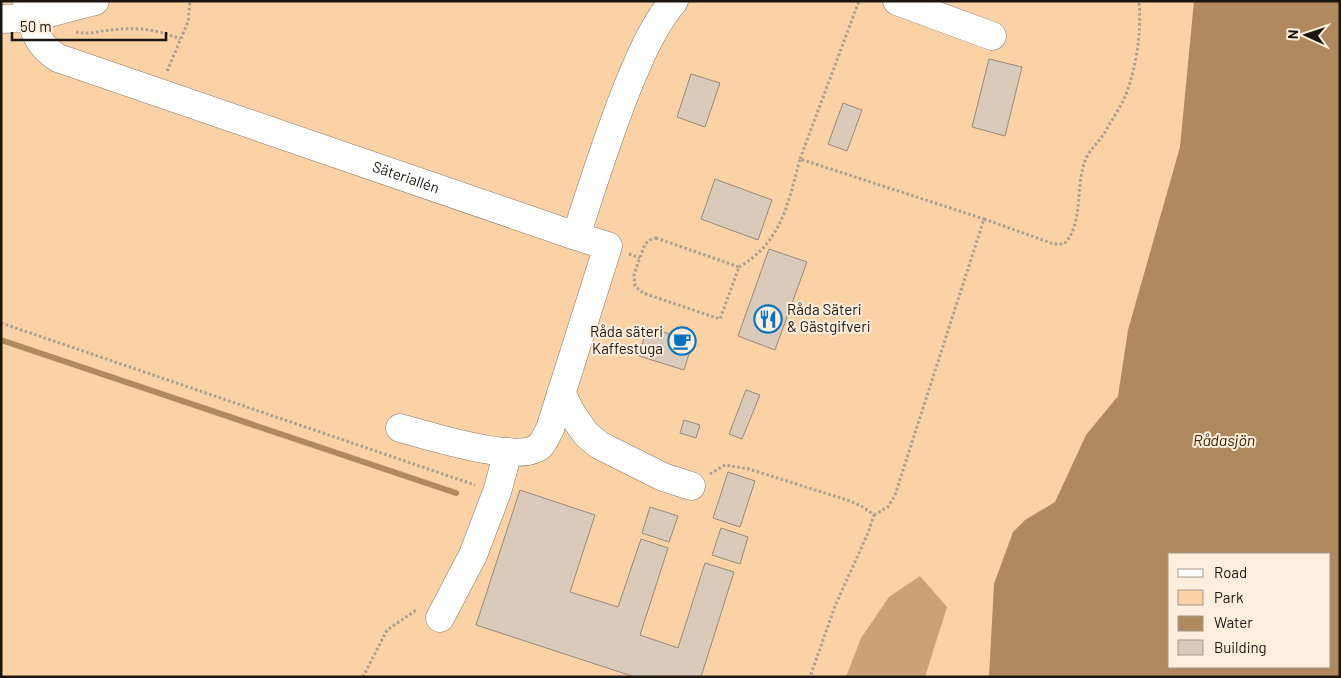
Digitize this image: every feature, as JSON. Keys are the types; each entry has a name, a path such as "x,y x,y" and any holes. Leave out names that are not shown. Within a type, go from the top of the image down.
{"street":[{"path":"1,19 28,10 95,1"},
{"path":"576,236 611,126 634,72 661,17 674,1"},
{"path":"897,1 992,36"},
{"name":"Säteriallén","path":"28,10 40,44 47,52 58,58 608,246 561,393"},
{"path":"400,428 482,449 508,452 527,450 540,446 550,429 561,393"},
{"path":"561,393 572,414 586,434 600,445 663,477 691,486"},
{"path":"440,618 473,554 497,492 508,452"}],"path":[{"path":"159,92 188,22 190,1"},
{"path":"739,267 656,238 645,244 634,274 635,286 643,293 720,319 739,267 754,259 774,237 786,208 800,159 859,1"},
{"path":"800,159 1054,244 1064,244 1070,238 1075,227 1079,179 1084,161 1103,135 1124,98 1139,36 1140,16 1138,1"},
{"path":"73,29 80,33 134,28 149,29 180,39"},
{"path":"810,677 834,606 868,533 874,515 888,507 895,495 984,219"},
{"path":"1,324 497,492"},
{"path":"691,486 725,464 749,469 850,501 874,515"},
{"path":"363,677 387,630 415,611 440,618"}],"green space":[{"path":"1,1 1340,1 1340,677 1,677"}],"shaded area":[{"path":"920,576 947,607 925,677 846,677 861,638 889,597"}],"water":[{"name":"Rådasjön","path":"1194,1 1340,1 1340,677 989,677 994,584 1013,532 1025,520 1055,502 1086,435 1118,396 1128,330 1180,147"}],"building":[{"path":"989,59 1022,67 1005,136 972,127"},
{"path":"691,74 720,83 705,127 677,117"},
{"path":"843,103 862,110 847,151 828,144"},
{"path":"715,179 772,200 758,240 701,219"},
{"path":"769,249 807,262 775,350 738,336"},
{"path":"647,327 693,341 684,370 639,356"},
{"path":"746,390 760,395 742,439 729,434"},
{"path":"684,420 700,425 696,438 680,433"},
{"path":"728,472 755,481 740,527 713,518"},
{"path":"520,490 595,515 570,592 618,607 641,539 668,548 640,635 678,648 705,563 734,572 701,677 635,677 476,625"},
{"path":"650,507 678,516 669,542 642,533"},
{"path":"721,528 748,537 740,564 712,555"}],"waterway":[{"path":"1,340 456,493"}],"place":[{"name":"Råda Säteri & Gästgifveri","path":"768,319"},
{"name":"Råda säteri Kaffestuga","path":"682,341"}]}
